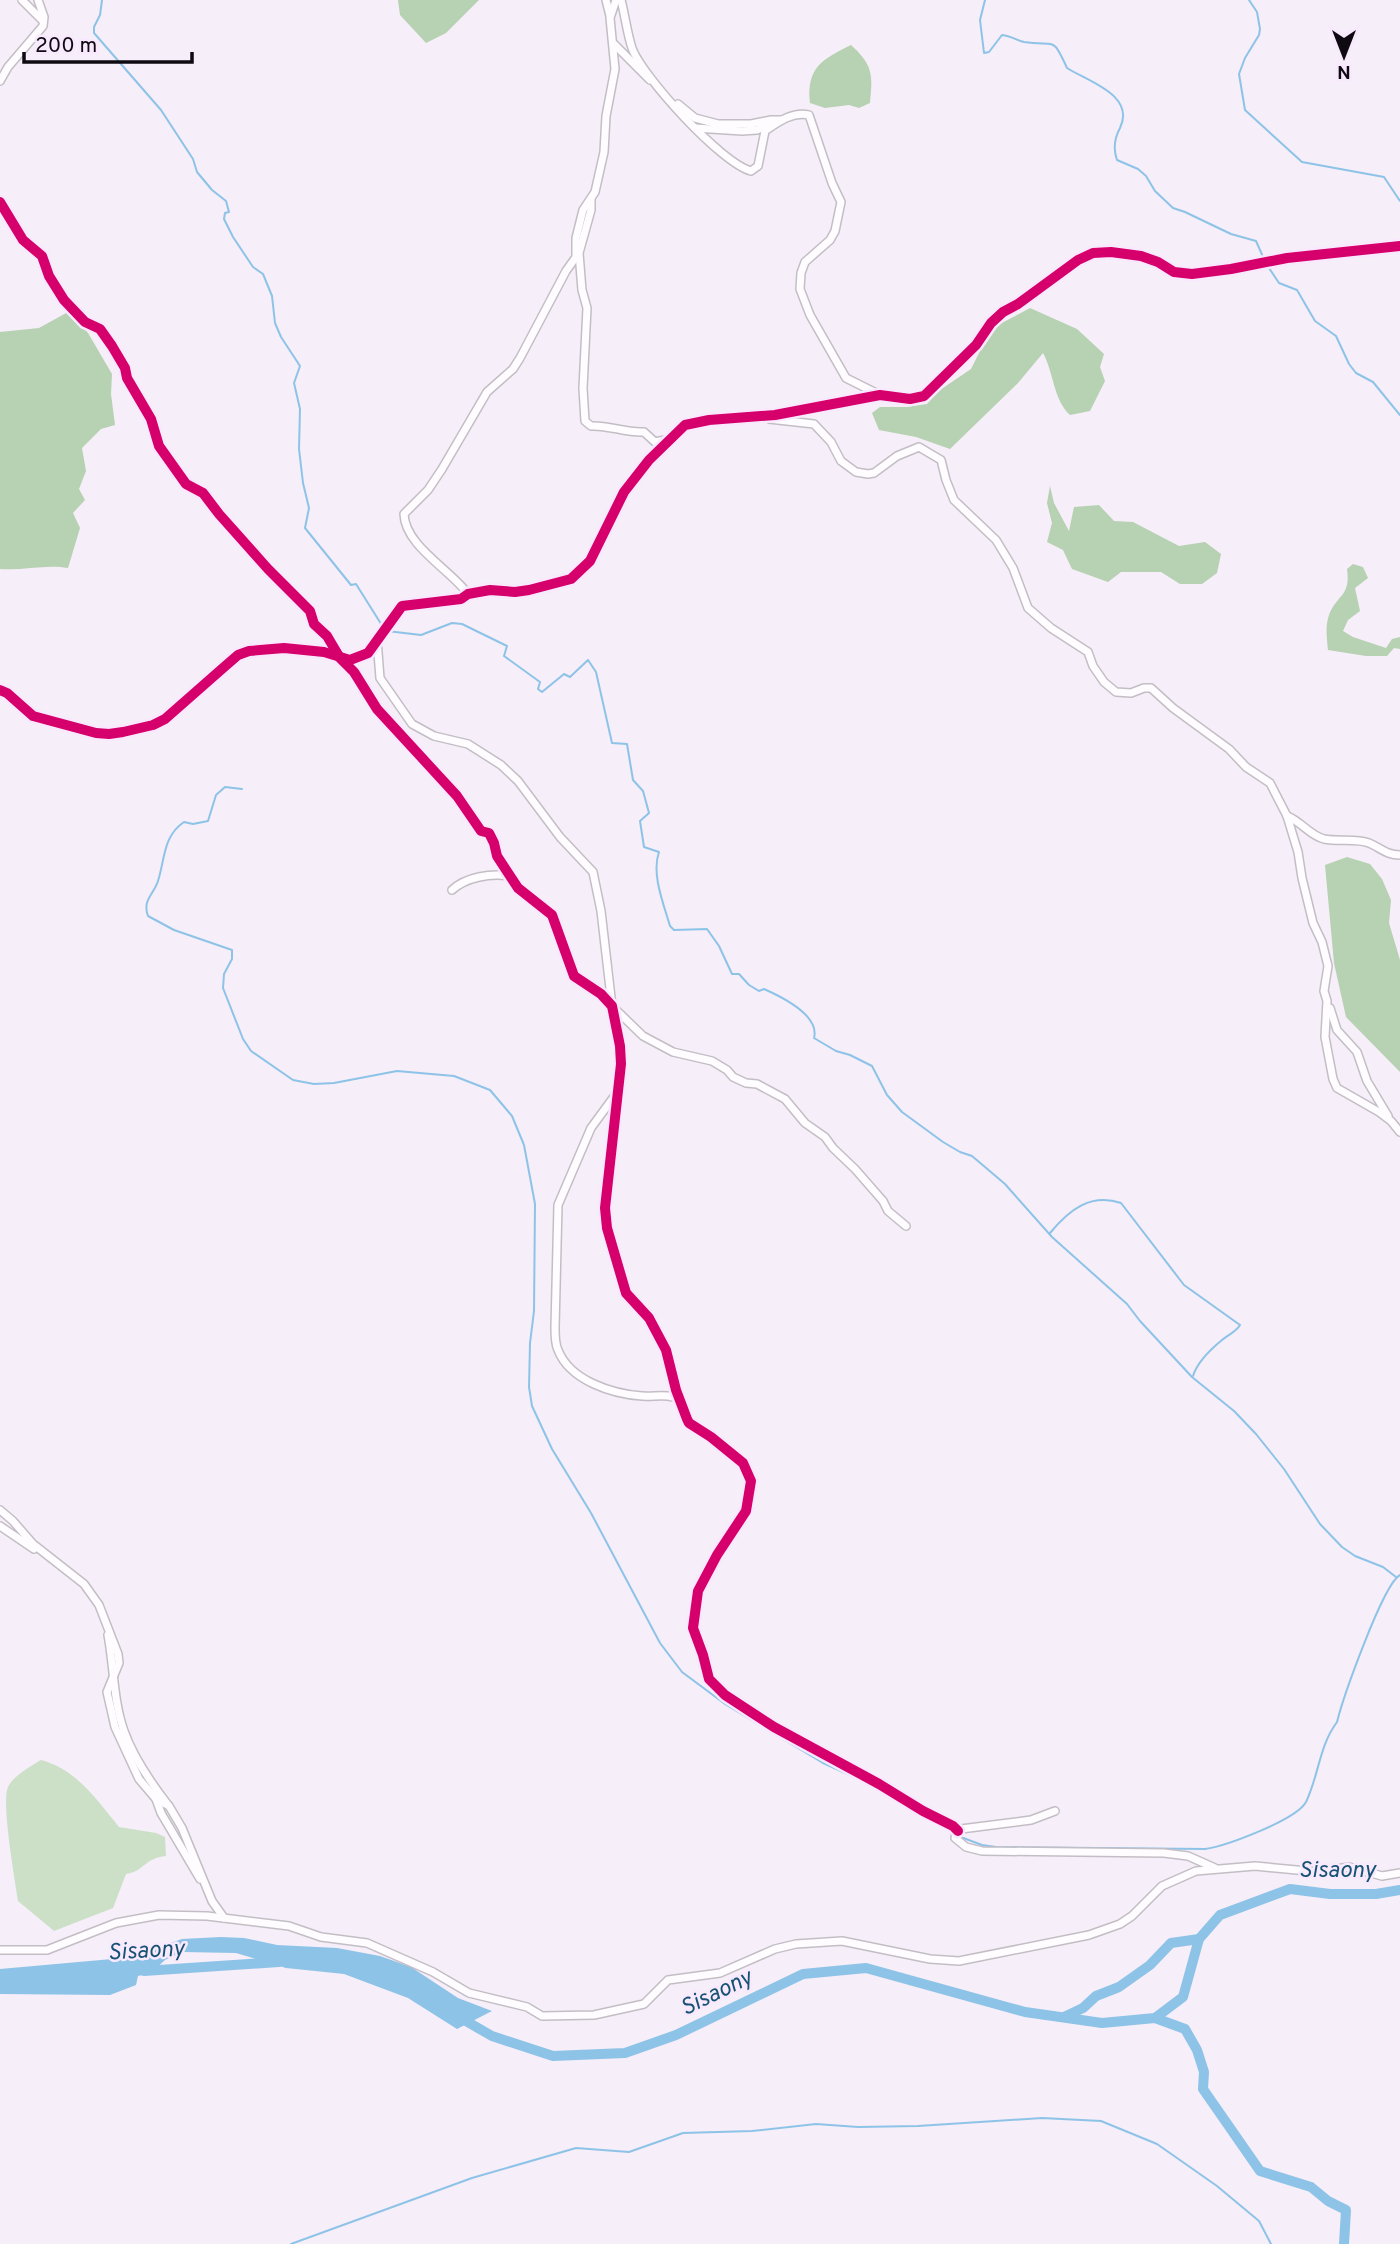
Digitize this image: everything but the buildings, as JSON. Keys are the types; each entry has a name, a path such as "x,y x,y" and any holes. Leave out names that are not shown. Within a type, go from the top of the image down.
{"street":[{"path":"22,0 43,21"},
{"path":"0,81 8,67 38,33 43,21 38,0"},
{"path":"468,594 462,585 422,548 404,523 404,514 428,490 487,392 513,369 576,257 576,239 583,210 595,192 604,152 606,116 615,69 614,43 606,0"},
{"path":"610,18 618,0"},
{"path":"618,0 632,50 693,128 723,155 751,171 758,166 762,156 763,135 780,122"},
{"path":"614,43 643,74 658,85"},
{"path":"671,101 695,118 718,124 751,124 771,120 780,122"},
{"path":"693,128 757,130 800,113 809,115 841,202 835,231 830,240 805,262 800,273 800,289 834,361 843,370 846,378 880,395"},
{"path":"591,199 591,210 579,253 587,321 583,388 585,421 591,426 625,432 644,432 654,442 673,438"},
{"path":"0,202 23,240 42,256 49,276 64,300 85,321 100,329 112,346 151,419 159,446 186,484 202,493 268,569 310,611 314,624 327,636 340,658 354,672 377,709 457,796 481,831 489,833 495,843 497,856 509,876 523,893 552,915 574,976 601,994 643,1036 673,1052 712,1062 727,1070 733,1077 746,1083 757,1084 785,1100 805,1123 825,1137 832,1148 855,1168 883,1201 888,1211 906,1226"},
{"path":"0,690 33,716 110,734 153,725 165,719 230,662 249,651 284,648 324,652 350,660 368,653 402,606 461,599 468,594 490,590 515,592 571,579 590,561 624,492 649,460 685,425 775,415 880,395 910,399 925,396 976,345 991,323 1003,312 1078,260 1093,253 1111,251 1141,256 1174,272 1192,274 1287,258 1400,246"},
{"path":"748,418 757,421 792,420 814,424 831,442 841,461 856,472 874,473 897,456 919,447 941,460 954,500 996,540 1013,568 1028,608 1051,628 1088,652 1099,674 1116,692 1151,688 1173,708 1229,749 1246,767 1270,783 1287,816 1298,852 1302,878 1328,966 1324,991 1337,1030 1357,1052 1367,1081 1400,1132"},
{"path":"377,640 380,678 412,724 434,736 468,744 501,765 518,781 560,837 593,872 620,1046 618,1091 605,1199 607,1228 626,1293 649,1318 660,1337 672,1366 689,1423 743,1462 751,1482 746,1511 717,1555 698,1591 693,1628 709,1679 725,1695 774,1727 943,1820 966,1847 982,1851 1164,1853 1188,1856 1216,1868"},
{"path":"1287,816 1298,821 1309,833 1322,838 1369,843 1391,855 1400,855"},
{"path":"452,890 461,883 479,877 509,876"},
{"path":"1328,1001 1325,1037 1337,1088 1391,1121"},
{"path":"618,1091 592,1128 558,1205 555,1328 557,1348 573,1370 599,1386 640,1396 673,1396 680,1400"},
{"path":"0,1510 33,1545 84,1584 99,1605 118,1654 119,1663 107,1692 115,1727 139,1779 156,1799 161,1813 224,1918"},
{"path":"0,1526 40,1555 50,1556"},
{"path":"113,1677 124,1731 146,1775 183,1828 212,1901"},
{"path":"156,1799 169,1806"},
{"path":"956,1834 961,1829 1031,1820 1055,1811"},
{"path":"0,1950 47,1951 116,1923 159,1915 224,1918 289,1927 321,1937 367,1943 433,1972 469,1993 527,2007 542,2016 594,2015 644,2004 668,1980 720,1973 775,1949 796,1944 842,1941 930,1959 959,1961 1089,1935 1126,1920 1162,1886 1196,1871 1255,1866 1318,1872 1349,1867 1372,1875 1400,1873"}],"green space":[{"path":"398,0 479,0 446,33 426,43 400,15"},
{"path":"851,45 864,59 870,71 870,103 859,108 849,105 825,108 810,103 811,81 818,66"},
{"path":"1030,308 1077,329 1104,354 1100,367 1105,381 1090,411 1070,415 1064,409 1043,353 1018,383 950,449 916,437 879,430 872,413 880,407 927,404 940,390 971,369 986,339 1000,324"},
{"path":"68,312 88,333 112,374 111,394 115,425 101,429 82,448 86,471 79,489 85,500 73,513 80,528 68,568 0,569 0,332 39,328"},
{"path":"1050,486 1054,503 1069,531 1074,507 1099,505 1114,521 1133,522 1179,546 1205,542 1221,554 1217,573 1202,584 1180,584 1161,572 1121,572 1108,582 1072,569 1063,550 1047,542 1052,523 1047,503"},
{"path":"1353,564 1363,567 1368,578 1355,588 1360,611 1348,620 1343,631 1386,648 1392,639 1400,637 1400,649 1394,648 1387,656 1366,656 1328,650 1328,619 1332,608 1345,590 1347,569"},
{"path":"1347,857 1370,864 1382,879 1391,900 1389,923 1400,960 1400,1072 1346,1017 1334,963 1325,865"},
{"path":"41,1760 65,1770 75,1778 94,1796 119,1827 165,1837 166,1856 153,1859 126,1874 113,1908 54,1931 18,1901 7,1824 8,1787 18,1775"}],"water":[{"path":"244,1938 277,1945 337,1948 380,1956 411,1967 458,1998 492,2011 457,2029 408,1998 344,1974 286,1968 236,1953 182,1952 165,1960 151,1973 138,1976 136,1985 110,1995 0,1994 0,1969 137,1959 182,1939"}],"waterway":[{"path":"102,0 94,33 161,110 193,159 197,172 212,190 226,201 229,212 225,213 224,219 233,237 253,267 263,274 272,296 275,323 300,366 294,383 300,409 299,449 303,483 309,508 305,528 351,585 356,584 383,627"},
{"path":"985,0 980,20 984,53 989,52 1002,35 1024,42 1052,44 1067,68 1107,90 1116,98 1123,116 1116,136 1117,160 1138,169 1173,208 1231,234 1256,241 1264,259"},
{"path":"1249,0 1257,12 1260,29 1239,74 1245,110 1302,162 1384,177 1400,201"},
{"path":"1267,265 1279,283 1297,290 1315,321 1336,336 1356,373 1373,382 1400,415"},
{"path":"387,631 421,635 452,623 462,624 507,646 504,656 540,682 538,689 542,692 564,674 570,677 588,660 596,672 612,743 627,744 633,780 643,791 649,813 640,821 644,847 659,852 657,880 670,926 674,930 707,929 719,946 732,974 739,974 759,991 764,989 806,1014 814,1030 814,1038 836,1051 872,1066 887,1095 902,1112 943,1142 972,1156 1005,1184 1052,1237 1127,1304 1192,1377 1234,1411 1256,1434 1284,1469 1320,1524 1342,1547 1355,1556 1383,1567 1396,1577"},
{"path":"242,789 225,787 216,795 208,821 193,824 184,822 172,834 158,881 147,901 148,916 174,930 232,950 232,959 224,974 223,988 243,1039 251,1051 293,1080 314,1084 334,1083 397,1071 454,1076 490,1090 512,1116 524,1145 535,1204 534,1311 529,1387 532,1406 552,1449 591,1513 660,1643 682,1672 725,1704 823,1763 865,1782 954,1833"},
{"path":"1050,1233 1065,1217 1090,1202 1110,1200 1121,1203 1184,1285 1240,1325 1209,1352 1193,1376"},
{"path":"958,1836 996,1847 1205,1849 1244,1838 1289,1817 1306,1802 1326,1741 1337,1722 1374,1619 1400,1575"},
{"name":"Sisaony","path":"459,2017 492,2036 553,2056 625,2053 676,2035 803,1974 866,1968 1025,2012 1102,2023 1155,2018 1183,1997 1199,1939 1220,1915 1290,1889 1330,1894 1376,1894 1400,1890"},
{"path":"1064,2017 1083,2008 1096,1996 1119,1987 1150,1965 1171,1943 1199,1939"},
{"name":"Sisaony","path":"144,1971 279,1962"},
{"path":"1155,2018 1185,2029 1197,2050 1204,2072 1203,2089 1260,2171 1311,2187 1328,2201 1346,2210 1344,2244"},
{"path":"291,2244 472,2178 576,2148 629,2152 683,2133 752,2131 816,2124 858,2127 918,2126 1042,2118 1101,2121 1157,2144 1217,2186 1259,2221 1271,2244"}],"cycle path":[{"path":"0,202 23,240 42,256 49,276 64,300 85,322 100,329 112,346 151,419 159,446 186,484 203,493 268,569 310,611 314,624 327,636 340,658 354,672 377,709 457,796 481,831 489,833 497,856 518,888 552,915 574,976 601,994 612,1006 621,1064 605,1208 607,1228 626,1293 649,1318 666,1350 676,1390 689,1423 743,1463 751,1481 746,1511 717,1555 698,1591 693,1628 709,1679 725,1695 774,1727 958,1831"},
{"path":"0,690 33,716 96,733 123,732 153,725 165,719 238,655 249,651 284,648 324,652 350,660 368,653 402,606 461,599 468,594 490,590 529,590 571,579 590,561 624,492 649,460 685,425 709,420 775,415 880,395 910,399 924,396 976,345 991,323 1003,312 1078,260 1093,253 1111,252 1141,256 1174,272 1192,274 1287,258 1400,246"}]}
